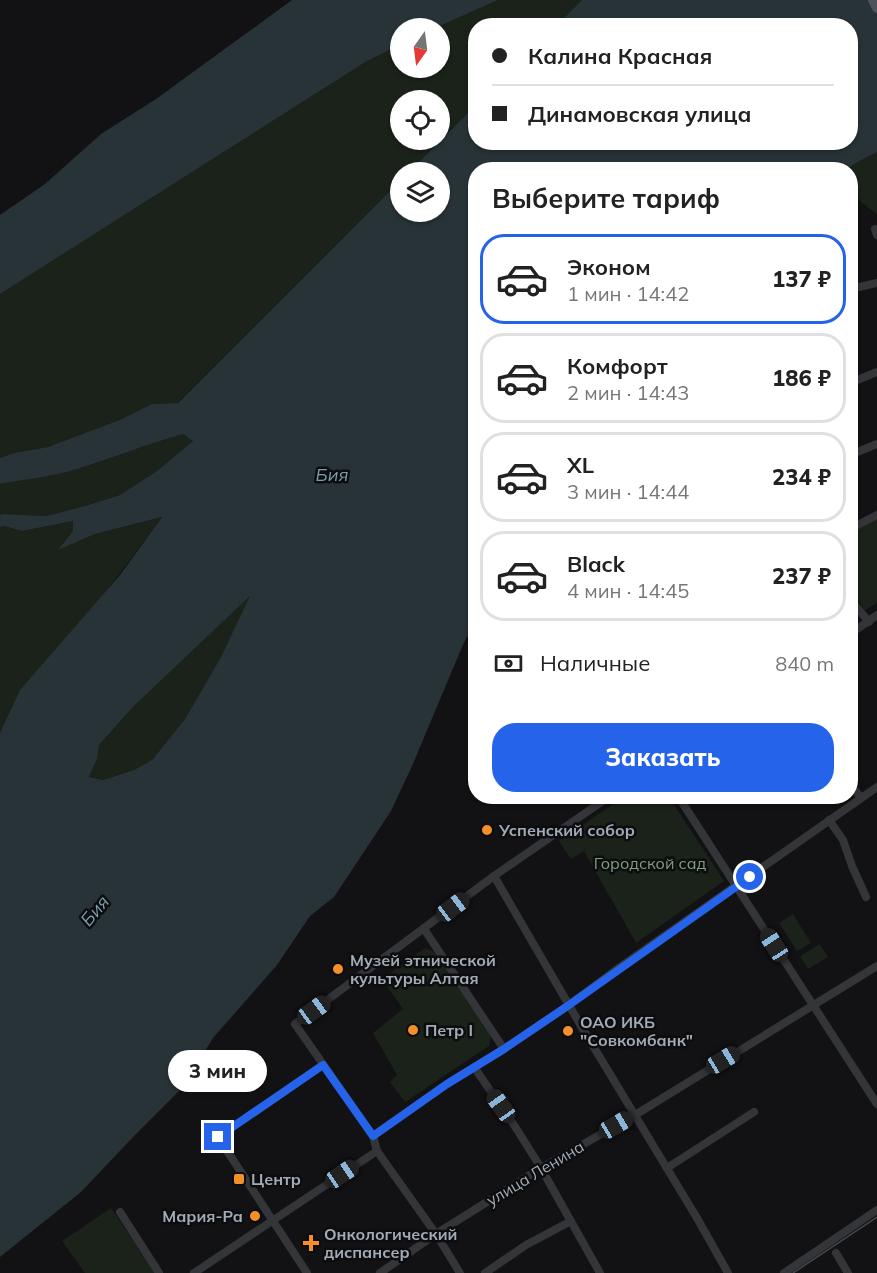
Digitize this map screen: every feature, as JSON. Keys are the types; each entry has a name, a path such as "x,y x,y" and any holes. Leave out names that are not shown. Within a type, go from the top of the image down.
{"main road":[{"path":"873,0 877,8"}],"street":[{"path":"858,287 877,283"},
{"path":"858,379 877,372"},
{"path":"858,452 877,444"},
{"path":"858,525 877,515"},
{"path":"858,609 869,622"},
{"path":"858,629 877,615"},
{"path":"858,800 877,787"},
{"path":"858,794 861,798"},
{"path":"460,1273 436,1234 377,1151 373,1136 295,1024 494,876 598,804"},
{"path":"683,804 877,1104"},
{"path":"373,1136 569,1005 853,804"},
{"path":"830,820 843,840 866,897"},
{"path":"494,876 728,1273"},
{"path":"424,929 504,1049"},
{"name":"улица Ленина","path":"380,1273 436,1234 541,1168 634,1115 877,966"},
{"path":"307,1273 218,1137 323,1065"},
{"path":"474,1067 541,1168 600,1273"},
{"path":"667,1168 754,1112"},
{"path":"194,1273 377,1151"},
{"path":"784,1273 877,1210"},
{"path":"120,1212 159,1273"},
{"path":"485,1273 526,1245 571,1221"},
{"path":"836,1253 848,1273"}],"green space":[{"path":"498,0 582,0 564,18 468,18 468,113 450,131 450,90 390,90 390,150 431,150 419,162 390,162 390,191 177,403 152,404 122,419 48,447 0,458 0,294 367,61 390,50 390,78 450,78 450,21"},
{"path":"877,152 877,214 858,198 858,162"},
{"path":"183,434 193,441 157,471 120,495 46,516 0,515 0,484 68,472"},
{"path":"162,517 0,733 0,527 22,531 74,521 73,531 59,549 95,534"},
{"path":"877,518 877,603 865,610 858,600 858,528"},
{"path":"252,594 221,657 185,719 152,760 134,770 103,780 89,777 97,759 99,745 132,708"},
{"name":"Городской сад","path":"614,804 674,804 724,881 636,943 584,851 571,859 559,841"},
{"path":"793,914 811,943 797,951 779,923"},
{"path":"820,944 828,957 808,969 800,956"},
{"path":"425,948 433,951 491,1036 489,1046 405,1102 390,1082 397,1075 373,1033 403,1009 382,979"},
{"path":"111,1208 155,1273 85,1273 62,1241"}],"water":[{"path":"292,0 498,0 450,21 450,18 390,18 390,50 367,61 0,294 0,215 45,184 101,134 156,99"},
{"name":"Бия","path":"582,0 877,0 877,152 858,162 468,162 468,635 412,766 391,811 334,897 310,916 277,965 213,1038 184,1086 81,1192 0,1257 0,733 20,690 120,575 162,517 95,534 58,550 73,531 73,521 22,531 0,527 0,515 46,516 120,495 157,471 193,441 183,434 68,472 0,484 0,458 48,447 122,419 152,404 178,403 390,191 390,222 450,222 450,162 419,162 431,150 450,150 450,131 468,113 468,150 858,150 858,18 564,18","holes":["250,596 221,657 185,719 152,760 134,770 103,780 89,777 97,759 99,745 132,708"]}],"tram line":[{"path":"793,1273 877,1217"}],"place":[{"name":"Успенский собор","path":"487,830"},
{"name":"Музей этнической культуры Алтая","path":"338,969"},
{"name":"Петр I","path":"413,1030"},
{"name":"ОАО ИКБ \"Совкомбанк\"","path":"568,1031"},
{"name":"Центр","path":"239,1179"},
{"name":"Мария-Ра","path":"255,1216"},
{"name":"Онкологический диспансер","path":"311,1243"}],"route":[{"path":"218,1137 323,1065 373,1136 447,1084 569,1005 750,877"}]}
